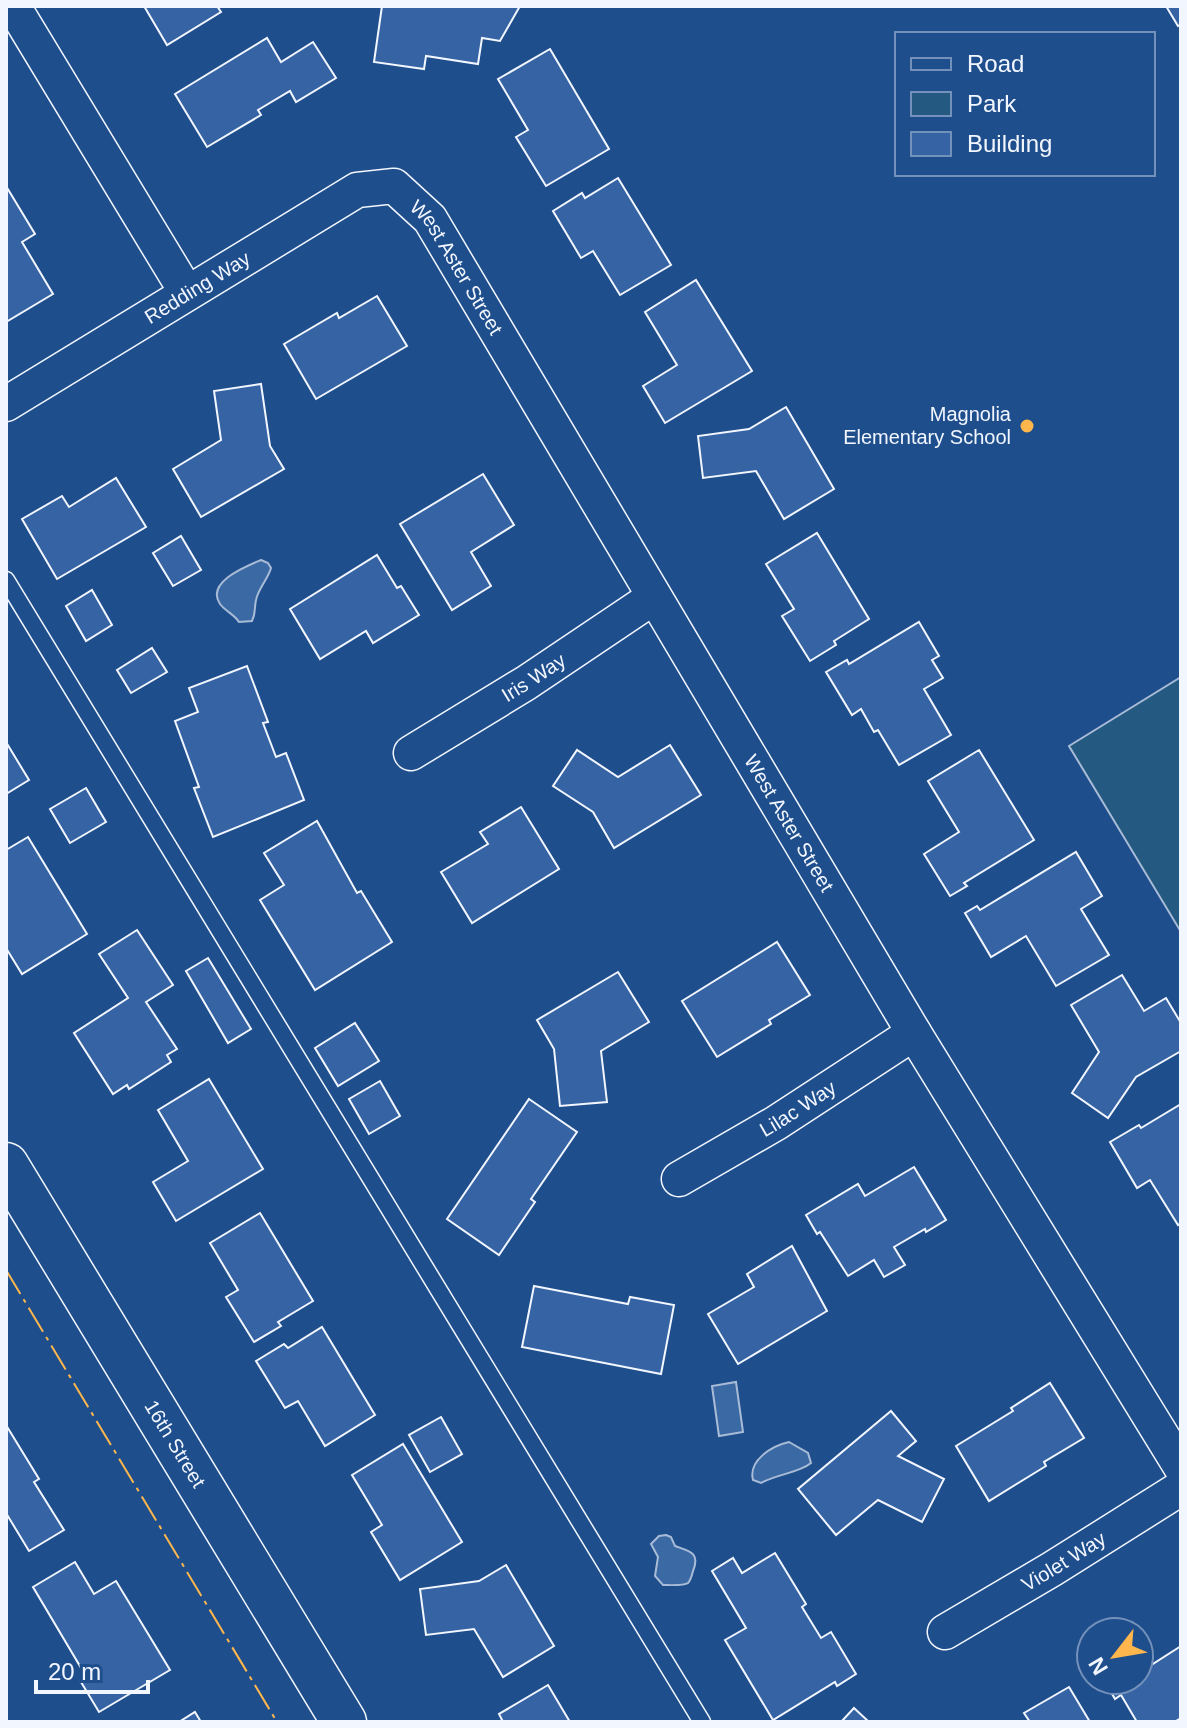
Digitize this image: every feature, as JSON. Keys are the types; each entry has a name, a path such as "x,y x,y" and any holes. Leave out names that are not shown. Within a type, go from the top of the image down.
{"main road":[{"name":"16th Street","path":"6,1165 344,1722"}],"street":[{"path":"13,6 187,293"},
{"name":"Redding Way","path":"6,404 357,190 394,186"},
{"name":"West Aster Street","path":"394,186 430,219 914,1033 1181,1467"},
{"name":"Iris Way","path":"411,753 526,683 654,597"},
{"name":"Lilac Way","path":"679,1179 776,1123 914,1033"},
{"name":"Violet Way","path":"945,1632 1181,1488"}],"lane":[{"path":"6,580 702,1722"}],"green space":[{"path":"1181,677 1181,932 1069,746"}],"shaded area":[{"path":"261,560 271,568 257,596 252,621 239,622 220,604 218,589 230,576"},
{"path":"736,1382 743,1432 719,1436 712,1386"},
{"path":"789,1442 808,1453 811,1463 761,1483 753,1480 754,1467 762,1455"},
{"path":"659,1536 671,1537 675,1546 694,1556 691,1579 686,1584 663,1585 655,1576 658,1557 651,1544"}],"building":[{"path":"144,6 217,6 221,12 167,45"},
{"path":"382,6 520,6 500,41 482,38 478,64 426,56 424,69 374,62"},
{"path":"1166,6 1181,6 1181,25 1178,26"},
{"path":"267,38 281,62 313,42 336,78 296,102 290,91 258,110 261,115 207,147 175,94"},
{"path":"550,49 609,149 546,186 516,137 528,130 498,79"},
{"path":"618,178 671,265 620,295 593,251 581,258 553,211 582,193 585,198"},
{"path":"6,186 35,234 22,242 53,294 6,322"},
{"path":"696,280 752,371 665,423 643,386 677,365 645,312"},
{"path":"377,296 407,346 316,399 284,344 337,313 339,318"},
{"path":"261,384 270,446 284,469 201,517 173,469 221,440 214,391"},
{"path":"786,407 834,489 784,519 756,471 703,478 698,436 749,429"},
{"path":"483,474 514,525 471,552 491,586 452,610 400,524"},
{"path":"116,478 146,527 57,579 22,519 62,496 69,507"},
{"path":"817,533 869,619 810,661 782,616 794,609 766,564"},
{"path":"181,536 201,570 173,586 153,553"},
{"path":"377,555 397,588 401,586 419,615 373,643 366,631 320,659 290,609"},
{"path":"92,590 112,625 86,641 66,606"},
{"path":"919,622 939,656 932,660 943,678 924,689 951,735 899,765 861,709 852,715 826,672 847,660 849,664"},
{"path":"152,648 167,672 131,693 117,670"},
{"path":"247,666 268,722 263,723 276,757 286,753 304,800 213,837 194,788 199,787 175,721 198,712 189,688"},
{"path":"6,742 29,780 6,794"},
{"path":"670,745 701,795 614,848 593,812 553,786 577,750 618,777"},
{"path":"979,750 1034,840 964,883 967,886 950,896 924,854 959,832 928,781"},
{"path":"86,788 106,822 70,843 50,809"},
{"path":"521,807 559,869 472,923 441,872 488,844 480,832"},
{"path":"317,821 357,893 361,891 392,942 315,990 260,900 284,885 264,853"},
{"path":"28,837 87,934 22,974 6,948 6,850"},
{"path":"1076,852 1102,896 1081,909 1109,955 1056,986 1026,936 991,957 965,913 977,906 980,910"},
{"path":"137,930 173,985 146,1002 177,1049 167,1055 171,1062 129,1089 127,1085 113,1094 74,1033 128,998 99,954"},
{"path":"777,942 810,995 769,1020 771,1024 717,1057 682,1001"},
{"path":"208,958 251,1029 228,1043 186,971"},
{"path":"618,972 649,1022 601,1051 607,1102 560,1106 554,1049 537,1020"},
{"path":"1122,975 1144,1011 1166,998 1181,1023 1181,1051 1136,1077 1108,1118 1072,1093 1099,1052 1071,1005"},
{"path":"355,1023 379,1061 338,1086 315,1048"},
{"path":"209,1079 263,1169 176,1221 153,1182 188,1161 158,1110"},
{"path":"380,1081 400,1116 369,1134 349,1099"},
{"path":"529,1099 577,1132 531,1199 535,1202 499,1255 447,1219"},
{"path":"1181,1104 1181,1223 1178,1225 1150,1180 1137,1188 1110,1142"},
{"path":"914,1167 946,1220 894,1247 905,1265 884,1277 874,1260 848,1276 806,1215 858,1184 865,1196"},
{"path":"260,1213 313,1301 278,1322 281,1326 254,1342 226,1297 238,1290 210,1243"},
{"path":"792,1246 827,1311 738,1364 708,1314 754,1287 747,1274"},
{"path":"534,1286 628,1304 630,1297 674,1305 661,1374 522,1347"},
{"path":"322,1327 375,1415 325,1446 298,1401 285,1408 256,1361 284,1344 288,1348"},
{"path":"1050,1383 1084,1438 989,1501 956,1446 1013,1411 1011,1408"},
{"path":"891,1411 916,1441 898,1456 944,1479 922,1522 878,1500 836,1535 798,1489"},
{"path":"441,1417 462,1454 430,1472 409,1435"},
{"path":"6,1425 39,1479 34,1482 64,1530 29,1551 6,1513"},
{"path":"403,1444 462,1542 400,1580 371,1532 382,1525 352,1475"},
{"path":"775,1553 806,1604 802,1607 821,1638 831,1632 856,1674 837,1686 835,1682 773,1720 725,1640 746,1628 712,1571 733,1558 742,1573"},
{"path":"75,1562 94,1594 116,1581 170,1670 99,1712 81,1682 87,1678 33,1587"},
{"path":"506,1565 554,1646 503,1677 474,1629 426,1635 420,1589 479,1581"},
{"path":"1181,1646 1181,1718 1174,1722 1137,1722 1122,1696 1155,1696 1155,1663"},
{"path":"548,1685 570,1722 503,1722 499,1714"},
{"path":"1069,1687 1090,1722 1030,1722 1024,1713"},
{"path":"854,1708 869,1722 841,1722"},
{"path":"195,1712 201,1722 179,1722"}],"power":[{"path":"6,1270 277,1722"}],"place":[{"name":"Magnolia Elementary School","path":"1027,426"}]}
